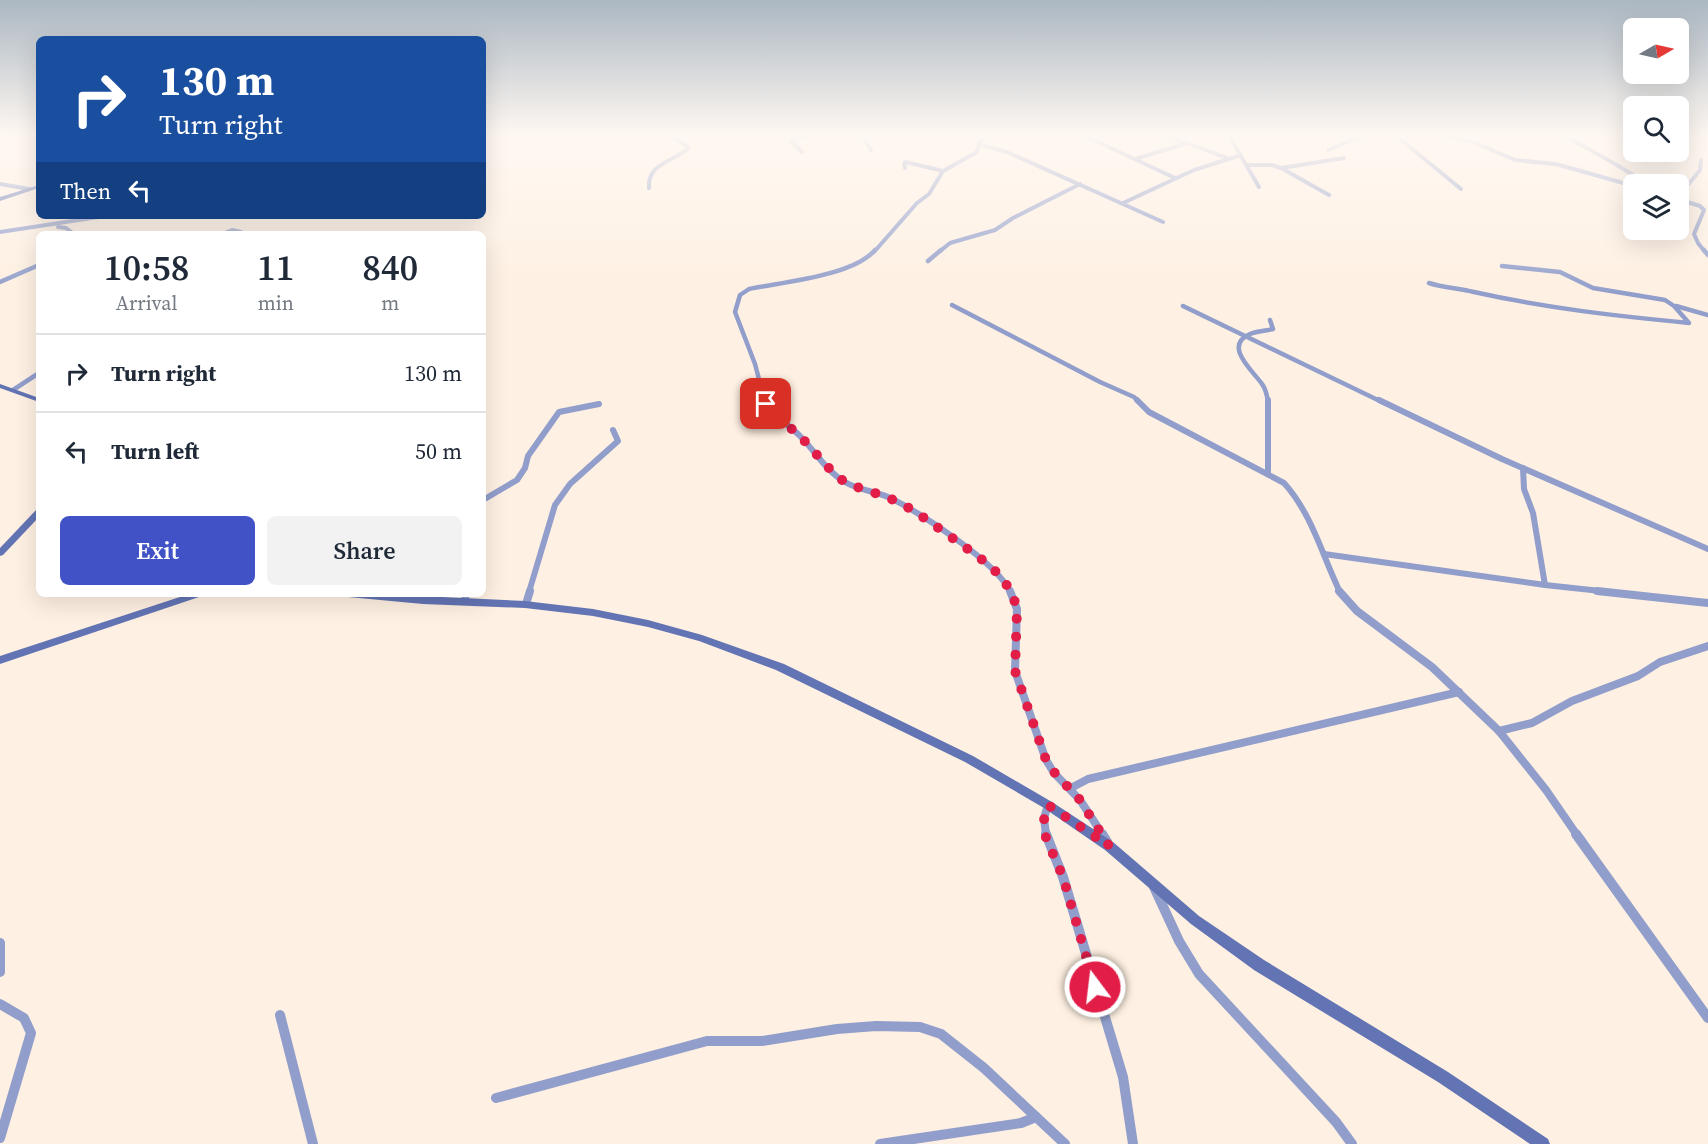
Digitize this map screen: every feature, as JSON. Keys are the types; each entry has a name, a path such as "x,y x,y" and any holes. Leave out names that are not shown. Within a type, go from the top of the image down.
{"street":[{"path":"20,187 29,189"},
{"path":"0,198 34,187"},
{"path":"932,187 865,262 851,268 749,289 740,295 735,312 755,364 765,402 774,414 800,436 836,476 848,484 887,497 913,510 988,564 1008,586 1017,609 1015,660 1020,685 1046,760 1095,820 1109,846"},
{"path":"928,261 950,243 995,230 1013,218 1074,187"},
{"path":"1088,187 1163,222"},
{"path":"1123,203 1155,187"},
{"path":"1315,187 1329,195"},
{"path":"1689,202 1708,206"},
{"path":"1700,206 1704,212 1697,221 1693,235 1696,243 1708,255"},
{"path":"0,232 88,219"},
{"path":"53,225 70,231"},
{"path":"1502,266 1560,272 1593,288 1665,300 1673,305 1708,315"},
{"path":"0,282 36,267"},
{"path":"1429,283 1446,289 1470,291 1532,305 1591,314 1689,323 1673,305"},
{"path":"952,305 1100,382 1138,399 1149,412 1284,483 1294,494 1316,532 1334,583 1347,603 1413,652 1499,731 1546,790 1623,902 1708,1018"},
{"path":"1183,306 1407,415 1708,549"},
{"path":"1268,473 1267,396 1264,387 1243,361 1240,345 1246,336 1273,329 1270,320"},
{"path":"13,390 36,375"},
{"path":"0,386 36,399"},
{"path":"486,498 517,480 525,468 528,456 559,412 599,404"},
{"path":"526,604 555,505 570,484 618,441 613,429"},
{"path":"1523,468 1524,489 1533,513 1545,585"},
{"path":"0,553 36,515"},
{"path":"1324,554 1545,585 1708,603"},
{"path":"0,660 190,597"},
{"path":"380,597 402,599 465,597 566,608 634,621 752,655 916,732 1000,775 1048,805 1109,846 1195,920 1259,964 1443,1077 1543,1144"},
{"path":"1499,731 1532,723 1572,701 1638,676 1660,662 1708,646"},
{"path":"1071,788 1088,779 1459,692"},
{"path":"1048,805 1044,818 1046,838 1063,877 1123,1077 1133,1144"},
{"path":"1154,887 1179,941 1199,974 1290,1075 1336,1122 1352,1144"},
{"path":"0,943 0,972"},
{"path":"0,1004 26,1018 30,1024 31,1033 0,1138"},
{"path":"280,1015 313,1144"},
{"path":"496,1098 707,1041 762,1041 837,1029 876,1026 920,1027 941,1034 984,1068 1065,1144"},
{"path":"880,1144 1021,1123 1036,1117"}],"route":[{"path":"766,404 781,421 800,436 836,476 848,484 887,497 913,510 988,564 1008,586 1017,609 1015,671 1046,760 1054,772 1075,792 1095,820 1109,846 1048,805 1044,818 1048,847 1063,877 1095,987"}]}
